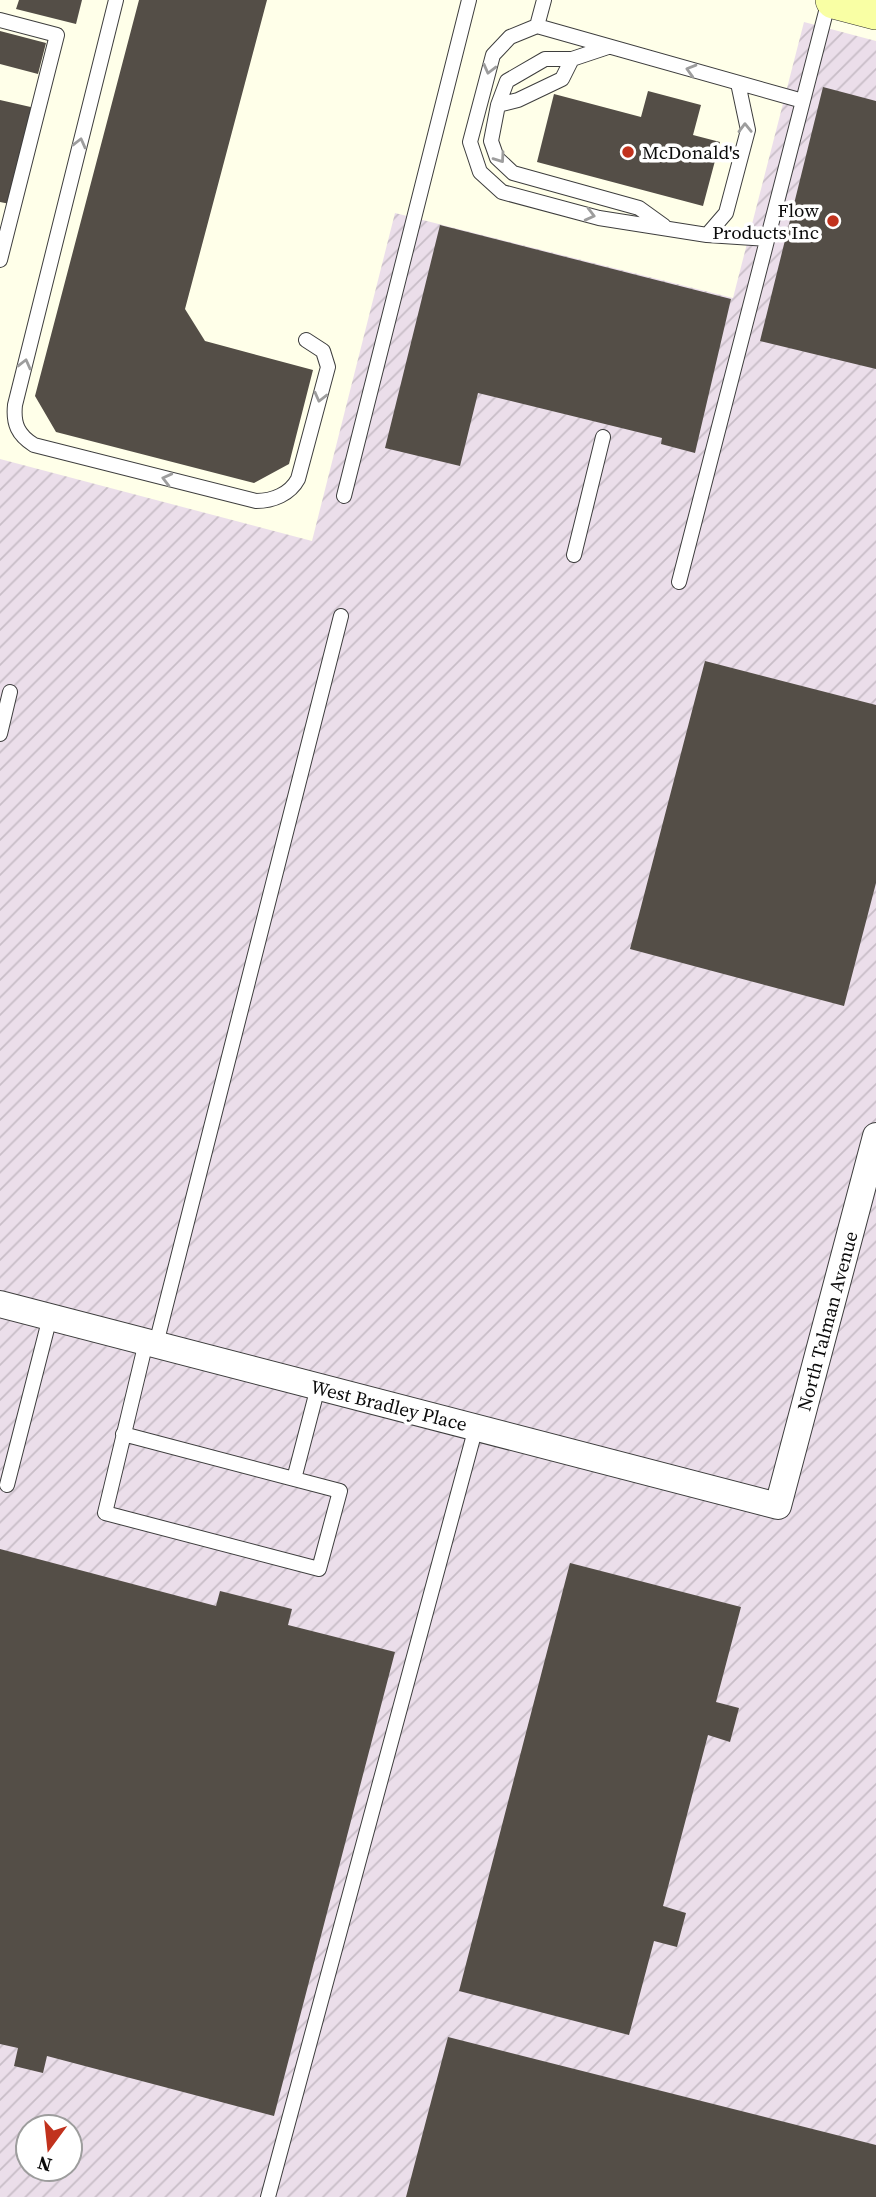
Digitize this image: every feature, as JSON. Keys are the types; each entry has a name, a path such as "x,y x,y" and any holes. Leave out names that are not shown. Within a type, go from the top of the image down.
{"street":[{"name":"North Talman Avenue","path":"778,1506 876,1136"},
{"name":"West Bradley Place","path":"0,1304 778,1506"}],"lane":[{"path":"116,0 15,405 14,422 18,430 24,439 34,445 256,501 274,498 294,486 298,479 328,367 323,351 306,340"},
{"path":"344,496 468,0"},
{"path":"537,26 544,0"},
{"path":"679,582 803,101 854,4"},
{"path":"0,20 57,35 0,260"},
{"path":"767,239 707,235 599,218 502,192 480,172 470,142 493,55 510,37 537,26 803,101"},
{"path":"608,47 572,59 545,59 507,81 498,106 491,141 497,158 513,173 639,208 668,229"},
{"path":"498,106 518,100 562,79 572,59"},
{"path":"707,235 726,213 748,130 737,83"},
{"path":"574,555 603,437"},
{"path":"123,1434 340,1491 319,1569 105,1513 123,1434 151,1343 341,616"},
{"path":"0,734 10,692"},
{"path":"8,1485 50,1317"},
{"path":"294,1479 318,1387"},
{"path":"268,2197 476,1427"}],"shaded area":[{"path":"804,22 876,41 876,2197 0,2197 0,459 312,541 395,213 733,298"}],"building":[{"path":"19,0 82,0 76,24 16,9"},
{"path":"139,0 267,0 185,309 205,341 313,370 289,464 254,483 56,432 35,396"},
{"path":"0,31 46,43 38,74 0,64"},
{"name":"Flow Products Inc","path":"823,87 876,101 876,369 760,341"},
{"name":"McDonald's","path":"648,91 701,105 693,135 720,142 703,206 537,162 554,94 641,117"},
{"path":"0,100 35,108 10,204 0,202"},
{"path":"440,225 731,299 695,453 661,444 662,438 478,393 460,466 385,448"},
{"path":"705,661 876,705 876,883 844,1006 630,949"},
{"path":"0,1549 216,1606 220,1591 292,1609 288,1625 395,1652 274,2116 47,2056 43,2073 14,2066 18,2048 0,2044"},
{"path":"570,1563 741,1607 716,1702 739,1708 730,1742 708,1735 663,1906 686,1913 677,1947 654,1941 629,2035 459,1991"},
{"path":"448,2037 876,2145 876,2197 406,2197"}],"place":[{"name":"McDonald's","path":"628,152"},
{"name":"Flow Products Inc","path":"833,221"}]}
